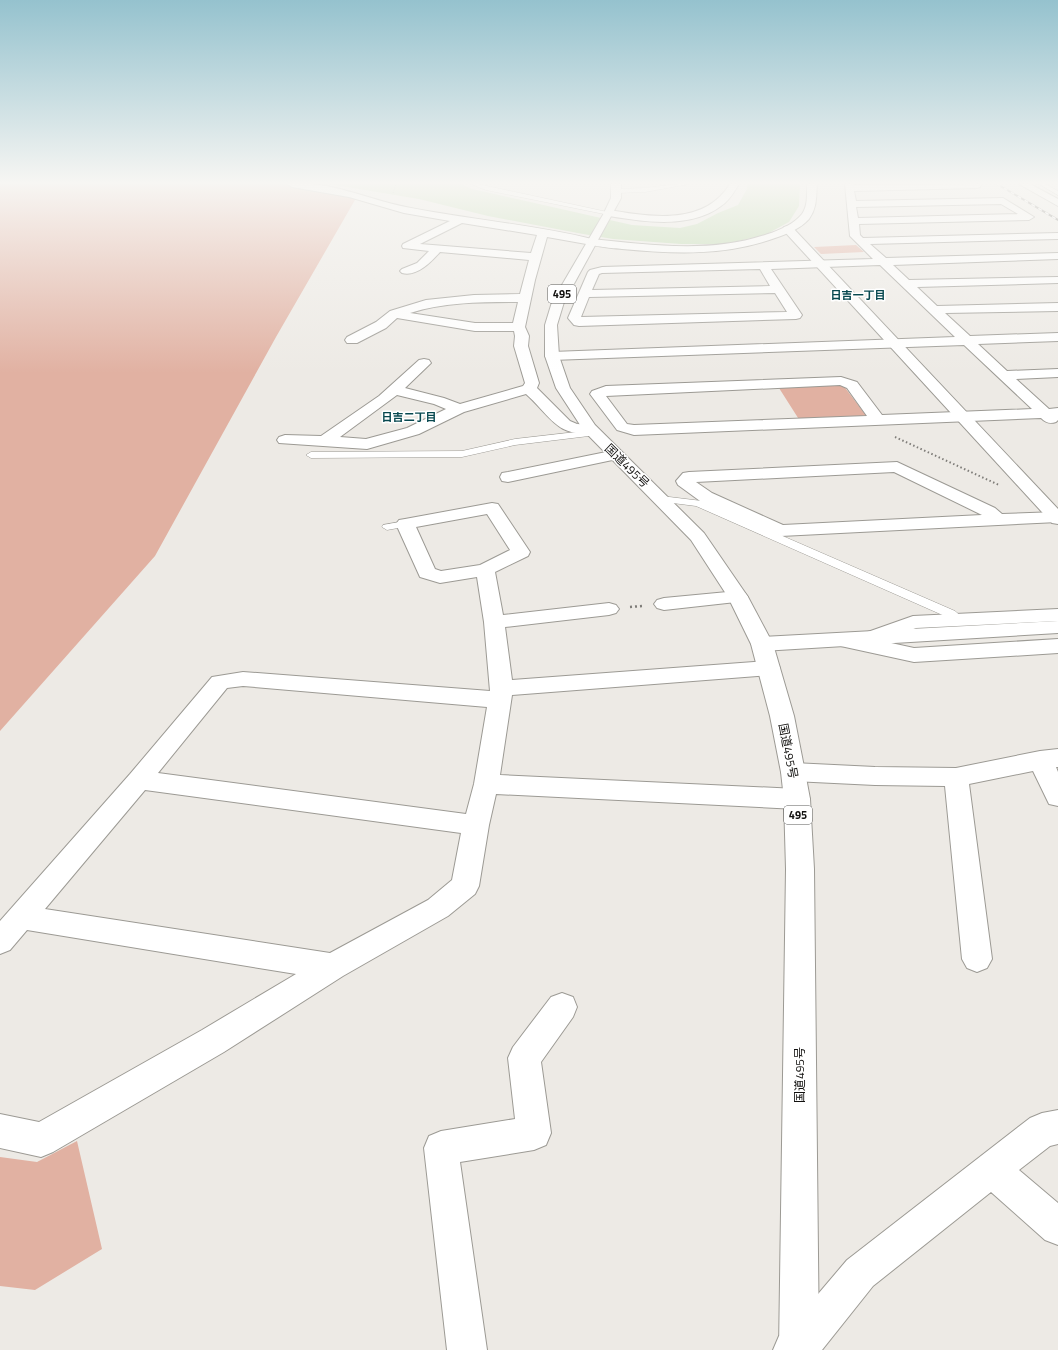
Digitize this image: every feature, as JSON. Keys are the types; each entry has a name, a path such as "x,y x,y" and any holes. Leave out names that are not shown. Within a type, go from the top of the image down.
{"main road":[{"path":"417,247 535,257"},
{"path":"285,440 367,444 413,431 459,409 529,389 532,383 520,346 522,336 519,327 524,298 538,247"},
{"name":"国道495号","path":"589,247 558,302 552,325 552,351 563,388 592,431 698,537 738,597 766,656 782,716 793,772 797,799 800,870 797,1349"},
{"path":"650,247 674,250 708,250 724,247"},
{"path":"805,247 1057,518"},
{"path":"867,247 1005,375 1052,413 1058,425"},
{"path":"393,268 412,273 437,249"},
{"path":"763,266 796,315 579,322 574,318 594,272 602,270 1058,256"},
{"path":"908,284 1058,280"},
{"path":"584,294 778,289"},
{"path":"352,340 381,325 394,314 426,304 474,299 524,298"},
{"path":"934,310 1058,306"},
{"path":"394,314 475,327 519,327"},
{"path":"520,346 552,351 895,343 1058,337"},
{"path":"324,441 384,399 424,363"},
{"path":"1005,375 1058,373"},
{"path":"878,420 852,385 841,381 606,390 597,394 622,427 634,430 964,418 1052,413"},
{"path":"529,389 565,424 574,429 592,431"},
{"path":"394,390 439,401 459,409"},
{"path":"508,477 616,455"},
{"path":"998,520 989,512 897,467 688,477 684,481 706,497 781,530 1057,518"},
{"path":"492,508 521,552 485,570 440,577 427,573 396,526 492,508"},
{"path":"0,1131 41,1140 213,1041 333,967 438,908 465,886 476,825 486,784 501,694 494,622 485,570"},
{"path":"664,604 738,597"},
{"path":"494,622 609,609"},
{"path":"869,639 913,622 1058,615"},
{"path":"0,941 140,780 220,682 243,679 501,694 766,656 843,640 1058,627"},
{"path":"843,640 914,656 1058,646"},
{"path":"793,772 875,776 956,777 1049,759 1058,798"},
{"path":"956,777 977,959"},
{"path":"140,780 476,825"},
{"path":"486,784 797,799"},
{"path":"20,917 333,967"},
{"path":"467,1350 441,1148 534,1133 524,1058 562,1007"},
{"path":"797,1349 860,1272 1042,1130 1058,1127"},
{"path":"992,1169 1058,1227"}],"lane":[{"path":"311,455 462,454 503,444 592,431"},
{"path":"661,499 698,502 951,614 959,620"}],"path":[{"path":"860,421 1005,488"},
{"path":"609,609 664,604"}],"shaded area":[{"path":"0,247 328,247 276,337 155,556 0,731"},
{"path":"814,247 858,247 864,252 821,254"},
{"path":"843,385 868,418 800,421 779,388"},
{"path":"77,1141 102,1249 35,1290 0,1286 0,1157 37,1162"}],"district":[{"name":"日吉一丁目","path":"858,295"},
{"name":"日吉二丁目","path":"409,417"}]}
